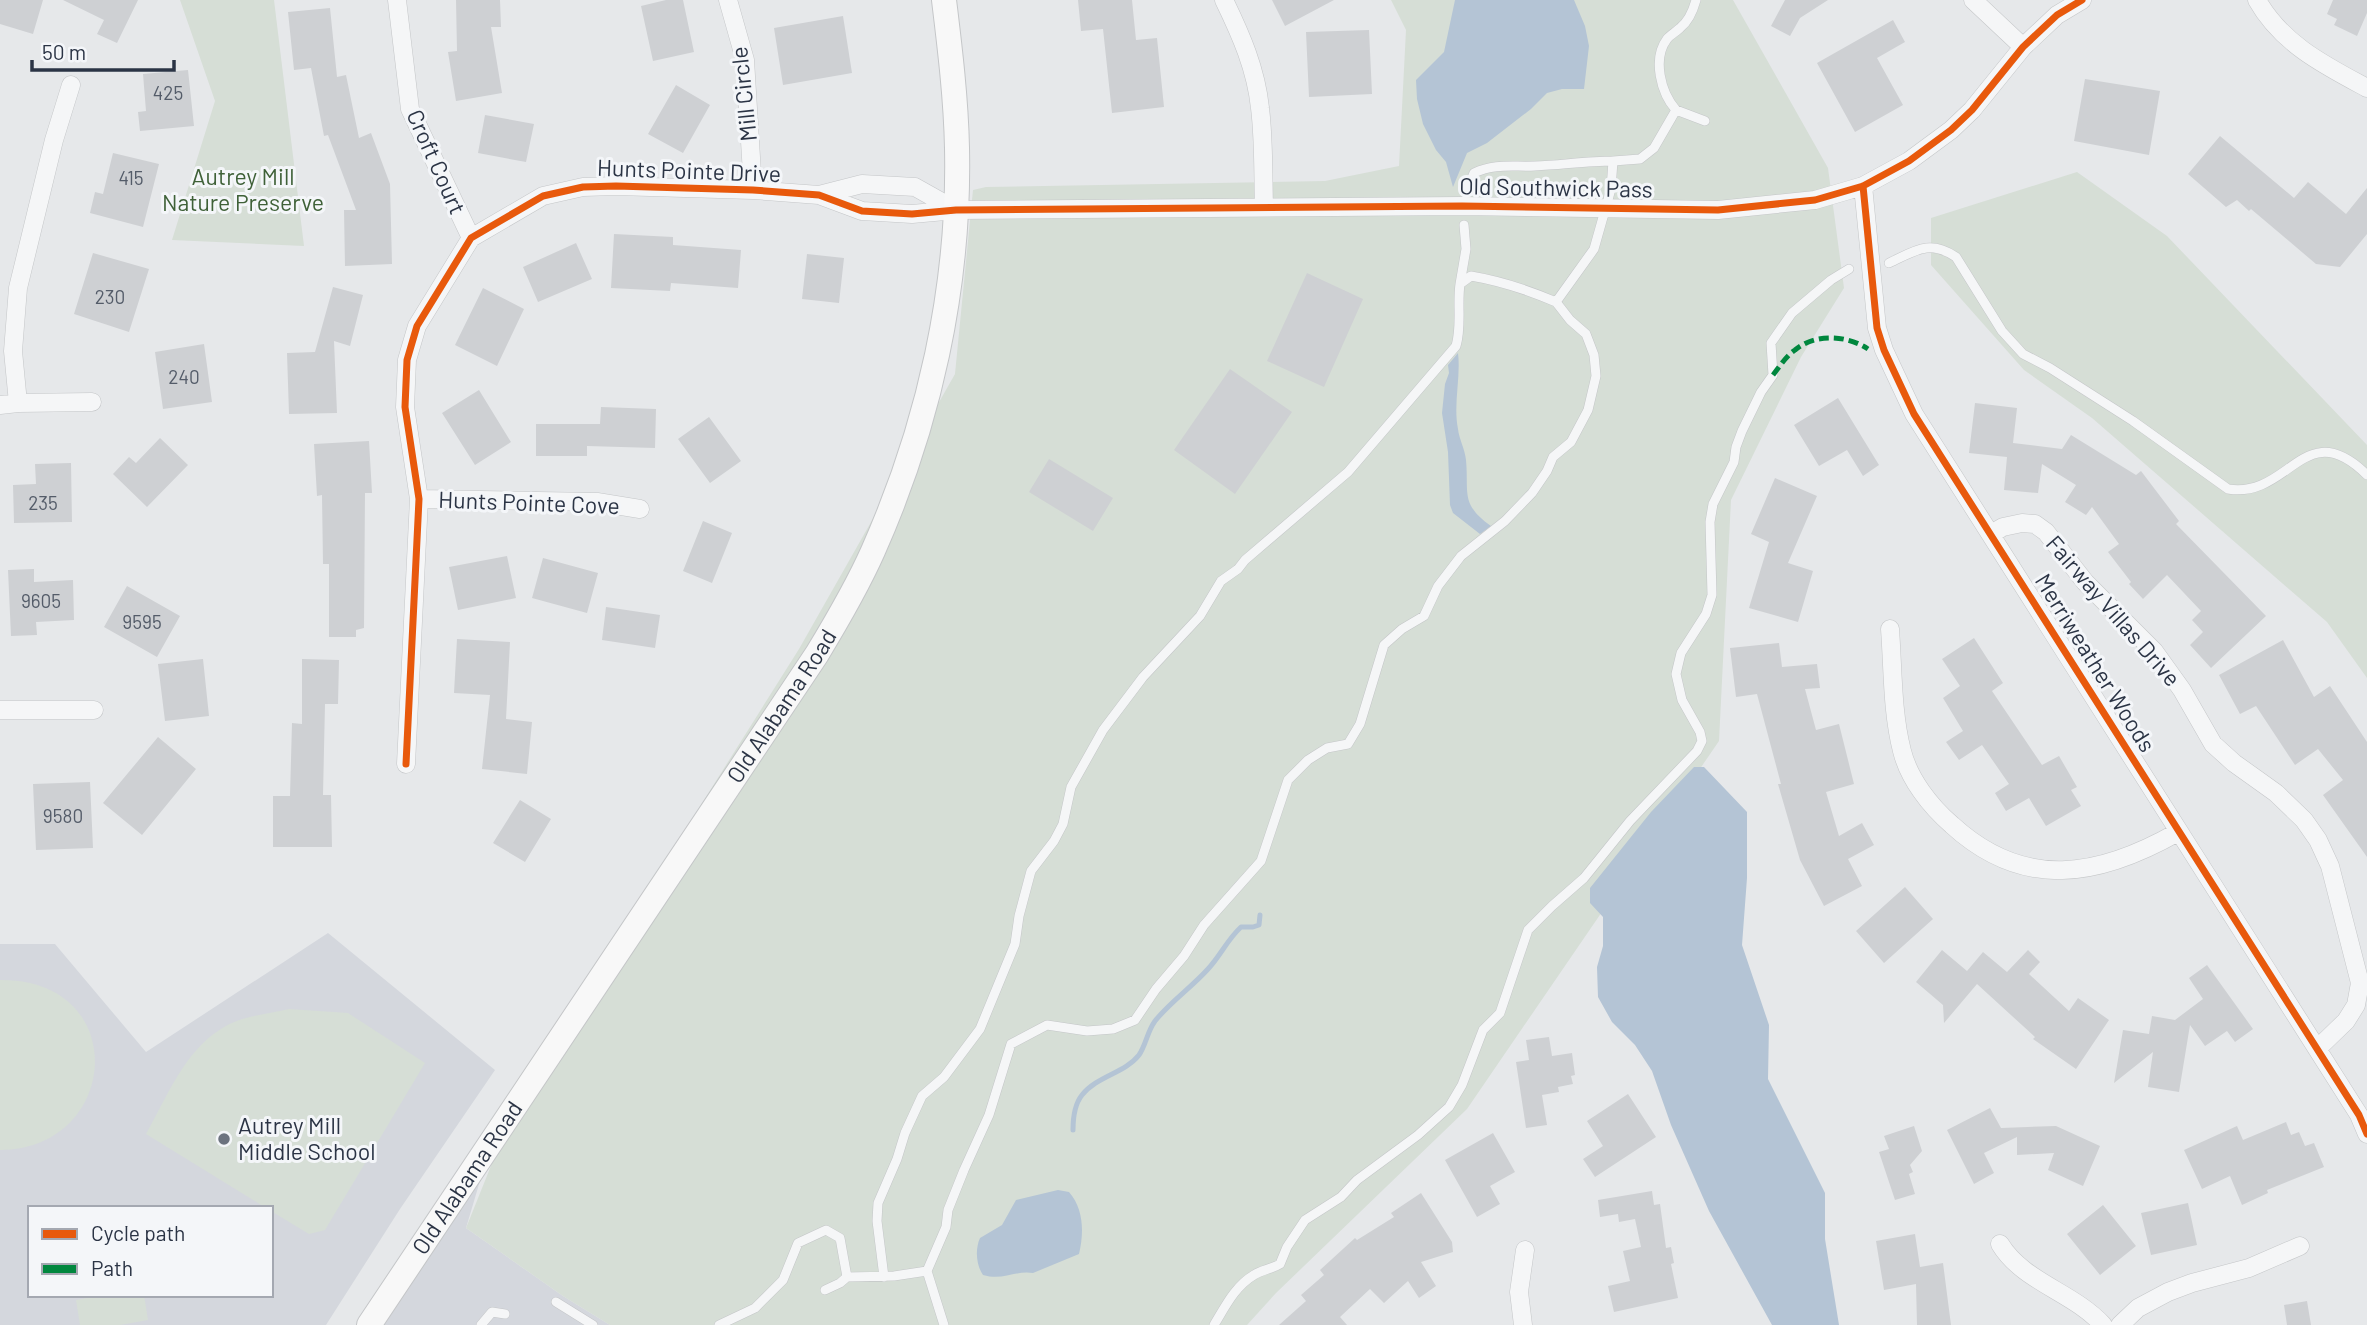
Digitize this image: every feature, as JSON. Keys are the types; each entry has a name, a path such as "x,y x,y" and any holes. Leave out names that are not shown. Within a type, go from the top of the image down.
{"main road":[{"name":"Old Alabama Road","path":"369,1325 810,666 872,553 905,471 931,385 948,297 956,209 956,125 944,0"}],"street":[{"name":"Croft Court","path":"397,0 410,108 471,238"},
{"name":"Mill Circle","path":"728,0 745,60 753,190"},
{"path":"1224,0 1243,38 1261,109 1264,206"},
{"path":"1973,0 2023,47"},
{"name":"Old Southwick Pass","path":"956,209 1264,206 1718,210 1815,200 1863,186 1909,161 1951,130 1972,110 2023,47 2057,15 2082,0"},
{"path":"2257,0 2277,29 2304,51 2367,88"},
{"path":"18,403 13,351 18,288 54,140 71,85"},
{"name":"Hunts Pointe Drive","path":"819,195 862,184 915,187 956,209"},
{"name":"Merriweather Woods","path":"1863,186 1877,328 1884,350 1914,414 2359,1115 2367,1134"},
{"name":"Hunts Pointe Drive","path":"406,764 419,499 405,407 407,360 416,326 471,238 543,196 583,187 753,190 819,195 862,211 912,214 956,209"},
{"path":"0,405 92,402"},
{"name":"Hunts Pointe Cove","path":"419,499 597,502 640,509"},
{"name":"Fairway Villas Drive","path":"1991,534 2003,527 2022,523 2035,524 2046,532 2085,582 2154,651 2182,690 2213,744 2234,763 2276,793 2304,820 2318,840 2330,866 2360,983 2356,1005 2346,1021 2317,1049"},
{"path":"1890,629 1895,707 1902,752 1916,782 1934,810 1967,840 1992,855 2015,864 2040,869 2076,870 2122,860 2178,832"},
{"path":"0,710 94,710"},
{"path":"2000,1244 2019,1268 2073,1299 2103,1325"},
{"path":"2120,1325 2138,1308 2168,1292 2249,1268 2300,1246"},
{"path":"1524,1325 1519,1292 1525,1250"}],"lane":[{"path":"1696,0 1689,19 1668,38 1659,64 1666,99 1676,110 1705,121"},
{"path":"1466,192 1474,173 1484,168 1640,159 1654,148 1676,110"},
{"path":"1556,302 1594,248 1611,189 1614,161"},
{"path":"884,1277 877,1221 878,1203 922,1096 944,1077 980,1029 1015,944 1031,871 1054,841 1063,824 1071,787 1103,730 1143,677 1199,616 1221,581 1348,472 1456,346 1460,333 1458,299 1465,249 1464,225"},
{"path":"1889,263 1924,246 1945,249 1956,257 2002,331 2023,354 2133,421 2228,488 2241,491 2255,489 2304,457 2324,452 2336,453 2367,475"},
{"path":"1214,1325 1229,1299 1245,1282 1255,1274 1280,1264 1287,1247 1305,1220 1341,1197 1357,1180 1418,1135 1449,1107 1462,1084 1483,1030 1500,1013 1528,930 1584,878 1630,821 1697,751 1702,741 1700,732 1682,700 1676,674 1681,653 1706,614 1712,595 1710,522 1713,504 1734,462 1742,430 1761,392 1773,375 1771,343 1792,313 1831,280 1849,269"},
{"path":"944,1325 927,1270 946,1227 948,1210 964,1170 989,1115 1011,1044 1047,1025 1087,1031 1113,1029 1135,1020 1204,925 1261,861 1288,780 1308,760 1327,748 1348,744 1360,724 1384,645 1402,629 1424,617 1438,586 1461,556 1505,521 1532,493 1553,457 1571,442 1588,410 1596,376 1594,355 1586,334 1556,302 1525,288 1492,279 1471,276 1460,284"},
{"path":"719,1325 755,1308 783,1280 798,1243 827,1230 840,1238 847,1277"},
{"path":"825,1290 847,1277 884,1277 927,1270"},
{"path":"556,1302 593,1325"},
{"path":"481,1325 492,1312 505,1314"}],"shaded area":[{"name":"Autrey Mill Middle School","path":"328,933 495,1070 400,1209 326,1325 0,1325 0,944 55,944 146,1052"},
{"path":"496,1127 466,1228 563,1296 610,1325 362,1325"}],"green space":[{"name":"Autrey Mill Nature Preserve","path":"180,0 274,0 304,246 172,240 215,101"},
{"path":"1391,0 1733,0 1828,168 1844,288 1801,357 1731,500 1719,741 1467,1109 1276,1293 1247,1325 610,1325 563,1296 466,1228 521,1091 799,649 955,374 973,190 986,187 1325,181 1399,166 1406,30"},
{"path":"2077,172 2167,236 2367,445 2367,678 2327,622 2092,418 2024,370 1931,265 1931,218"},
{"path":"0,980 43,987 73,1006 90,1033 95,1065 88,1096 69,1123 40,1143 0,1150"},
{"path":"289,1009 348,1013 425,1063 325,1230 309,1234 273,1212 273,1206 263,1206 146,1134 178,1076 197,1050 221,1029 254,1016"},
{"path":"93,1297 144,1297 148,1320 120,1325 80,1325 76,1300"}],"water":[{"path":"1455,0 1574,0 1585,26 1589,46 1584,89 1562,89 1547,93 1487,143 1467,153 1453,187 1446,162 1436,150 1423,124 1416,80 1444,52"},
{"path":"1458,353 1457,420 1465,456 1468,497 1474,511 1491,526 1480,534 1453,513 1450,505 1448,452 1442,413 1448,365"},
{"path":"1694,767 1704,767 1747,812 1747,878 1742,945 1769,1025 1768,1079 1825,1193 1825,1239 1839,1325 1772,1325 1709,1211 1671,1125 1652,1071 1635,1045 1612,1022 1598,997 1597,967 1603,946 1603,917 1590,903 1590,888 1651,812"},
{"path":"1058,1190 1069,1192 1078,1206 1082,1230 1079,1254 1033,1273 997,1277 983,1275 977,1257 980,1238 1002,1225 1016,1200"}],"building":[{"path":"0,0 43,0 33,34 0,24"},
{"path":"63,0 138,0 117,43 97,34 104,20"},
{"path":"456,0 500,0 501,27 491,27 502,93 456,101 448,52 457,51"},
{"path":"666,0 683,0 694,52 653,61 641,6"},
{"path":"1078,0 1132,0 1136,40 1157,38 1164,107 1112,113 1103,29 1081,31"},
{"path":"1272,0 1334,0 1285,26"},
{"path":"1785,0 1828,0 1800,18 1790,36 1771,26"},
{"path":"2333,0 2367,0 2367,13 2357,36 2334,25 2337,19 2327,14"},
{"path":"330,8 337,77 346,75 359,138 371,133 390,184 392,264 345,266 344,210 356,210 328,135 324,136 311,68 294,70 288,12"},
{"path":"843,16 852,73 783,85 774,28"},
{"path":"1893,20 1905,42 1877,58 1903,105 1855,132 1817,63"},
{"path":"1369,30 1372,94 1309,97 1306,32"},
{"path":"188,70 194,126 140,131 138,112 146,111 143,74"},
{"path":"2085,79 2160,91 2149,155 2074,141"},
{"path":"676,85 710,105 683,153 648,134"},
{"path":"485,115 534,124 526,162 478,153"},
{"path":"2220,136 2294,198 2308,182 2346,214 2367,188 2367,234 2340,267 2316,264 2251,209 2249,211 2237,200 2226,207 2188,174"},
{"path":"113,153 159,164 143,227 90,213 95,192 103,194"},
{"path":"614,234 673,237 673,245 741,250 738,288 671,283 670,291 611,288"},
{"path":"576,243 592,279 538,302 523,267"},
{"path":"93,253 149,269 129,332 74,314"},
{"path":"807,254 844,258 839,303 802,299"},
{"path":"1307,273 1363,299 1324,387 1267,361"},
{"path":"333,287 363,295 350,346 334,341 337,413 289,414 287,353 315,352"},
{"path":"483,288 524,309 497,366 455,345"},
{"path":"204,344 212,402 163,409 155,352"},
{"path":"1230,369 1292,412 1235,494 1174,450"},
{"path":"479,390 511,442 475,465 442,413"},
{"path":"1838,398 1879,465 1863,476 1847,450 1819,466 1794,425"},
{"path":"1975,403 2017,408 2013,443 2062,449 2071,435 2136,475 2141,471 2179,521 2176,524 2266,616 2211,668 2190,645 2203,632 2192,620 2201,611 2167,575 2143,599 2129,584 2131,582 2108,552 2119,544 2092,507 2086,515 2065,502 2076,485 2042,464 2038,493 2004,490 2007,457 1969,453"},
{"path":"601,407 656,409 655,448 587,446 587,456 536,456 536,424 600,424"},
{"path":"709,417 741,461 710,483 678,439"},
{"path":"160,438 188,465 147,507 113,474 129,457 136,463"},
{"path":"369,441 372,493 365,493 364,628 356,630 356,637 329,637 329,564 323,564 322,495 317,496 314,444"},
{"path":"1049,459 1113,498 1093,531 1029,492"},
{"path":"71,463 72,522 14,523 13,485 36,484 35,464"},
{"path":"1775,478 1817,496 1788,563 1813,571 1798,622 1749,608 1769,542 1751,534"},
{"path":"703,521 732,533 712,583 683,571"},
{"path":"507,556 516,598 458,610 449,567"},
{"path":"543,558 598,573 587,613 532,598"},
{"path":"34,569 34,582 73,580 74,620 36,622 37,635 11,636 8,570"},
{"path":"127,586 180,616 157,657 104,627"},
{"path":"606,607 660,615 655,648 602,640"},
{"path":"1974,638 2003,683 1992,691 2042,765 2059,756 2077,787 2071,790 2081,806 2046,826 2029,798 2006,811 1995,793 2009,784 1982,745 1959,760 1946,742 1963,731 1943,698 1960,686 1942,659"},
{"path":"457,639 510,642 506,719 532,722 527,774 482,769 490,695 454,693"},
{"path":"2283,640 2314,697 2330,686 2367,742 2367,857 2323,795 2343,780 2318,749 2295,765 2256,706 2240,714 2219,675"},
{"path":"1779,643 1782,667 1817,664 1820,688 1805,689 1816,730 1839,724 1854,784 1826,792 1839,836 1862,823 1874,845 1848,859 1862,886 1824,906 1800,860 1778,784 1781,784 1757,694 1736,697 1730,648"},
{"path":"203,659 209,716 165,721 158,664"},
{"path":"302,659 339,660 338,704 325,704 323,795 331,795 332,847 273,847 273,796 290,796 292,723 302,724"},
{"path":"158,737 196,769 142,835 103,803"},
{"path":"90,782 93,848 36,850 33,784"},
{"path":"520,800 551,819 525,862 493,843"},
{"path":"1905,887 1933,919 1884,963 1856,931"},
{"path":"1942,950 1967,971 1983,952 2007,972 2028,950 2040,962 2029,974 2069,1011 2078,998 2109,1020 2076,1069 2033,1039 2035,1037 1977,984 1944,1023 1943,1005 1916,982"},
{"path":"2207,965 2253,1029 2235,1042 2227,1031 2205,1046 2190,1025 2179,1092 2148,1087 2153,1052 2114,1083 2123,1030 2149,1034 2152,1016 2175,1020 2203,999 2189,978"},
{"path":"1549,1037 1552,1056 1572,1053 1575,1075 1571,1076 1573,1084 1558,1087 1559,1092 1542,1095 1547,1125 1526,1128 1516,1062 1529,1060 1526,1040"},
{"path":"1628,1094 1656,1137 1595,1177 1583,1159 1603,1146 1587,1121"},
{"path":"1990,1108 2001,1128 2056,1126 2100,1146 2083,1186 2048,1170 2054,1153 2017,1155 2017,1137 1984,1153 1994,1173 1974,1184 1947,1130"},
{"path":"2286,1122 2291,1135 2299,1132 2305,1146 2314,1143 2324,1167 2267,1190 2268,1193 2242,1205 2230,1176 2202,1189 2184,1150 2237,1126 2243,1140"},
{"path":"1914,1126 1922,1151 1910,1165 1913,1172 1909,1174 1915,1194 1895,1200 1879,1152 1889,1149 1884,1136"},
{"path":"1493,1133 1515,1172 1490,1186 1500,1204 1477,1217 1445,1160"},
{"path":"1652,1191 1654,1205 1660,1204 1666,1248 1671,1247 1674,1263 1671,1264 1678,1298 1614,1312 1608,1286 1630,1281 1623,1251 1641,1247 1635,1219 1619,1222 1618,1214 1600,1217 1598,1200"},
{"path":"1421,1193 1452,1242 1453,1252 1421,1262 1436,1286 1419,1298 1408,1281 1384,1303 1370,1289 1340,1317 1347,1325 1279,1325 1306,1301 1301,1295 1324,1275 1320,1270 1355,1238 1357,1240 1394,1217 1391,1213"},
{"path":"2188,1203 2197,1245 2151,1255 2141,1213"},
{"path":"2103,1205 2136,1246 2100,1275 2067,1234"},
{"path":"1915,1234 1920,1267 1943,1263 1951,1325 1917,1325 1916,1284 1884,1290 1876,1241"},
{"path":"2307,1301 2311,1325 2287,1325 2284,1305"}],"waterway":[{"path":"1073,1130 1076,1107 1082,1095 1095,1083 1126,1066 1139,1055 1152,1025 1161,1014 1208,969 1241,927 1259,925 1260,915"}],"marked path":[{"path":"1773,375 1792,352 1812,341 1841,339 1868,349"}],"cycle path":[{"path":"406,764 419,499 405,407 407,360 417,326 471,238 543,196 583,187 616,186 753,190 819,195 862,211 912,214 956,210 1462,206 1718,210 1815,200 1863,186 1909,161 1951,130 1972,110 2023,47 2057,15 2082,0"},
{"path":"1863,186 1877,328 1884,350 1914,414 2359,1115 2367,1134"}],"place":[{"name":"Autrey Mill Middle School","path":"224,1139"}]}
